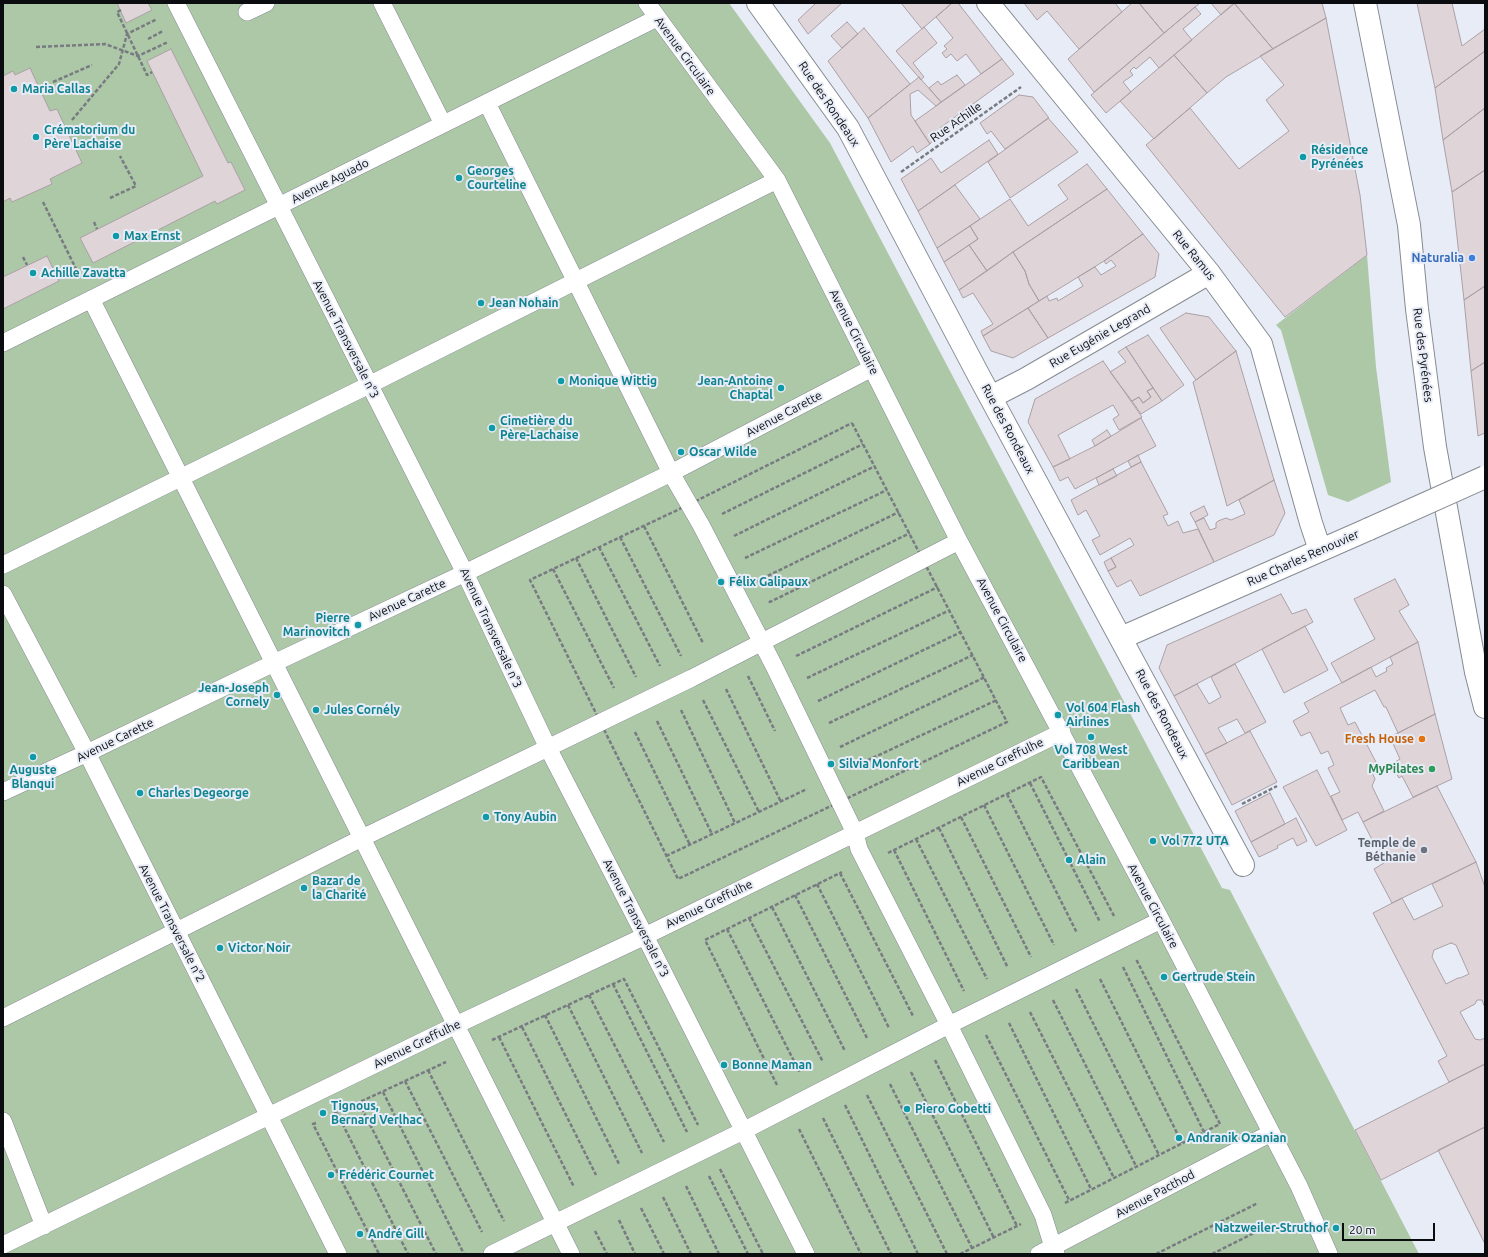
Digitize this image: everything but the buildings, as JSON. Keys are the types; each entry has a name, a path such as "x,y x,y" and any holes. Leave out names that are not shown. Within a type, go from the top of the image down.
{"street":[{"name":"Rue des Rondeaux","path":"758,3 848,128 1243,865"},
{"name":"Rue Ramus","path":"988,3 1209,273 1262,344 1311,524 1320,550"},
{"name":"Rue des Pyrénées","path":"1365,3 1409,224 1417,309 1435,447 1473,656 1485,707"},
{"name":"Rue Eugénie Legrand","path":"991,397 1026,379 1209,273"},
{"name":"Rue Charles Renouvier","path":"1121,638 1485,477"}],"lane":[{"name":"Avenue Transversale n°3","path":"176,3 465,573 548,748 806,1254"},
{"path":"247,12 266,3"},
{"path":"382,3 444,124"},
{"name":"Avenue Circulaire","path":"647,3 777,180 960,541 1161,920 1299,1186 1328,1254"},
{"name":"Avenue Aguado","path":"3,343 658,18"},
{"path":"487,103 671,473 713,546 744,610 774,666 855,833 859,849 949,1025 1043,1215 1049,1252"},
{"path":"3,564 369,385 777,180"},
{"path":"91,299 571,1254"},
{"name":"Avenue Carette","path":"3,792 465,573 671,473 872,368"},
{"path":"3,1018 362,838 692,678 960,541"},
{"name":"Avenue Transversale n°2","path":"3,594 87,753 338,1254"},
{"name":"Avenue Greffulhe","path":"3,1245 456,1025 645,936 1062,732"},
{"path":"492,1254 743,1131 949,1025 1161,920"},
{"path":"3,1122 44,1226"},
{"name":"Avenue Pacthod","path":"1049,1252 1271,1133"}],"path":[{"path":"121,10 117,12 147,75 152,72"},
{"path":"72,120 119,64 127,34 147,24"},
{"path":"148,39 165,30"},
{"path":"36,46 105,44 138,56 173,40"},
{"path":"53,82 92,65"},
{"name":"Rue Achille","path":"879,187 1043,71"},
{"path":"110,198 136,186 120,156"},
{"path":"43,202 91,299"},
{"path":"94,222 97,229"},
{"path":"23,257 27,265"},
{"path":"852,423 863,444 962,632 1007,722 678,880 530,580 690,504 852,423"},
{"path":"701,524 863,444"},
{"path":"713,546 875,466"},
{"path":"724,568 887,490"},
{"path":"735,592 899,512"},
{"path":"644,526 715,666 781,802"},
{"path":"744,610 767,598 770,602 910,533"},
{"path":"620,537 759,812"},
{"path":"599,547 671,688 735,823"},
{"path":"576,558 647,699 712,834"},
{"path":"553,569 625,710 690,845"},
{"path":"774,666 938,587"},
{"path":"784,689 950,610"},
{"path":"796,711 962,632"},
{"path":"737,654 778,736"},
{"path":"807,734 973,655"},
{"path":"818,758 985,677"},
{"path":"666,856 997,700"},
{"path":"861,1254 705,940 840,873 894,850 1041,777 1118,941 1204,1132"},
{"path":"802,783 805,790"},
{"path":"960,1254 1043,1215 1069,1200 1220,1124 1030,783"},
{"path":"1240,805 1277,786"},
{"path":"1007,794 1182,1143"},
{"path":"984,805 1159,1154"},
{"path":"961,817 1136,1166"},
{"path":"939,828 1114,1178"},
{"path":"916,839 1091,1189"},
{"path":"894,850 1069,1200"},
{"path":"840,873 1017,1226"},
{"path":"817,884 994,1238"},
{"path":"795,895 972,1248"},
{"path":"772,907 946,1254"},
{"path":"749,918 834,1084 918,1254"},
{"path":"727,929 890,1254"},
{"path":"331,1116 624,979 704,1150 748,1254"},
{"path":"613,984 763,1254"},
{"path":"589,995 719,1254"},
{"path":"568,1005 691,1254"},
{"path":"545,1015 664,1254"},
{"path":"522,1027 635,1254"},
{"path":"499,1037 584,1208"},
{"path":"428,1070 515,1243"},
{"path":"405,1081 492,1254"},
{"path":"382,1092 464,1254"},
{"path":"359,1103 436,1254"},
{"path":"337,1113 408,1254"},
{"path":"319,1122 313,1124 380,1254"},
{"path":"1156,1254 1258,1203"},
{"path":"1212,1254 1258,1231"}],"green space":[{"name":"Cimetière du Père-Lachaise","path":"3,3 729,3 830,143 1222,888 1230,890 1419,1254 3,1254"},
{"path":"1367,255 1376,367 1391,482 1348,502 1328,495 1281,330 1276,325"}],"place":[{"name":"Maria Callas","path":"14,89"},
{"name":"Crématorium du Père Lachaise","path":"36,137"},
{"name":"Résidence Pyrénées","path":"1303,157"},
{"name":"Georges Courteline","path":"459,178"},
{"name":"Max Ernst","path":"116,236"},
{"name":"Naturalia","path":"1472,258"},
{"name":"Achille Zavatta","path":"33,273"},
{"name":"Jean Nohain","path":"481,303"},
{"name":"Monique Wittig","path":"561,381"},
{"name":"Jean-Antoine Chaptal","path":"781,388"},
{"name":"Cimetière du Père-Lachaise","path":"492,428"},
{"name":"Oscar Wilde","path":"681,452"},
{"name":"Félix Galipaux","path":"721,582"},
{"name":"Pierre Marinovitch","path":"358,625"},
{"name":"Jean-Joseph Cornely","path":"277,695"},
{"name":"Jules Cornély","path":"316,710"},
{"name":"Vol 604 Flash Airlines","path":"1058,715"},
{"name":"Vol 708 West Caribbean","path":"1091,737"},
{"name":"Fresh House","path":"1422,739"},
{"name":"Auguste Blanqui","path":"33,757"},
{"name":"Silvia Monfort","path":"831,764"},
{"name":"MyPilates","path":"1432,769"},
{"name":"Charles Degeorge","path":"140,793"},
{"name":"Tony Aubin","path":"486,817"},
{"name":"Vol 772 UTA","path":"1153,841"},
{"name":"Temple de Béthanie","path":"1424,850"},
{"name":"Alain","path":"1069,860"},
{"name":"Bazar de la Charité","path":"304,888"},
{"name":"Victor Noir","path":"220,948"},
{"name":"Gertrude Stein","path":"1164,977"},
{"name":"Bonne Maman","path":"724,1065"},
{"name":"Piero Gobetti","path":"907,1109"},
{"name":"Tignous, Bernard Verlhac","path":"323,1113"},
{"name":"Andranik Ozanian","path":"1179,1138"},
{"name":"Frédéric Cournet","path":"331,1175"},
{"name":"Natzweiler-Struthof","path":"1336,1228"},
{"name":"André Gill","path":"360,1234"}]}
